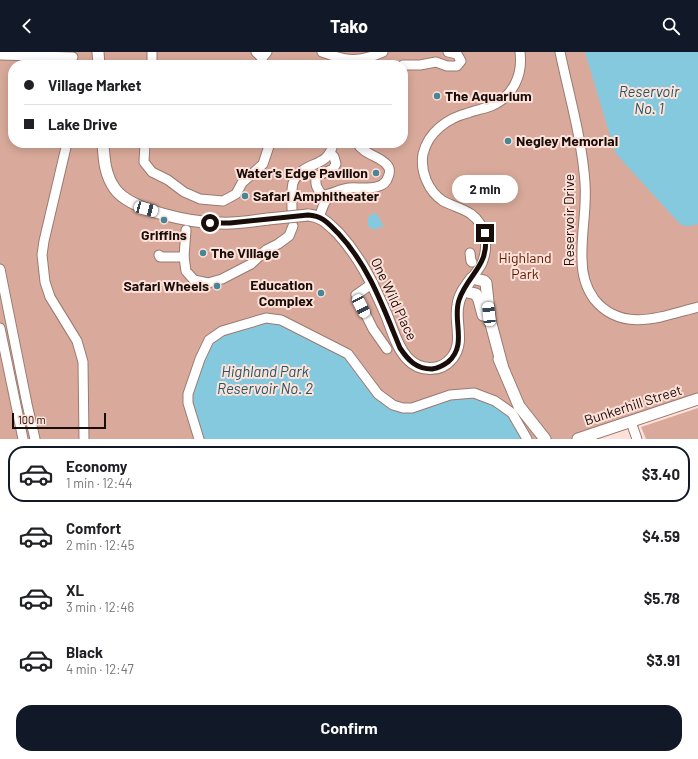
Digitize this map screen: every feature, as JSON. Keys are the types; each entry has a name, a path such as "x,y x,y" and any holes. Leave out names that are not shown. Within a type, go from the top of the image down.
{"main road":[{"path":"103,148 109,180 118,193 131,203 159,213 210,223 230,223 308,215 319,217"},
{"name":"One Wild Place","path":"319,217 327,222 362,264 373,283 400,348 411,362 417,366 433,369 440,367 447,363 455,354 459,336 458,304 463,291 472,278"},
{"path":"472,278 482,279 486,283 490,320 502,364"},
{"path":"463,291 473,292 478,296 485,328 519,406 545,439"},
{"name":"Bunkerhill Street","path":"578,439 698,400"}],"street":[{"path":"256,52 262,58 267,52"},
{"path":"322,52 339,58 353,60 371,57 383,52"},
{"path":"408,65 420,65 436,62 447,66 457,66 461,61 457,54 448,52"},
{"path":"472,278 482,263 486,241 482,227 472,214 443,201 432,191 428,185 424,172 423,155 425,146 440,126 457,116 492,106 508,95 514,88 518,79 520,70 520,52"},
{"name":"Reservoir Drive","path":"560,52 583,164 586,202 582,261 588,288 602,307 613,314 630,320 666,316 698,307"},
{"path":"0,55 73,58"},
{"path":"66,148 44,241 42,269 50,297 77,341 83,362 84,439"},
{"path":"145,148 144,162 152,172 168,180 184,192 200,199 223,201 236,194 242,183 263,164 268,148"},
{"path":"292,209 294,183 302,171 325,160 333,148"},
{"path":"330,153 334,157 336,164 333,169 317,176 315,182 316,187 322,195 329,195 336,191 350,188 357,189 382,186 388,180 390,173 388,166 370,155 362,148"},
{"path":"319,217 329,195"},
{"path":"186,230 184,257 186,271 194,280 208,283 222,279 251,264 266,250 290,236 293,226"},
{"path":"470,253 472,262"},
{"path":"159,255 160,257 184,257"},
{"path":"0,269 35,439"},
{"path":"373,283 356,295 373,328 387,349"},
{"path":"199,439 188,403 188,394 200,359 209,340 222,331 266,318 281,320 348,354 378,394 393,405 403,408 412,408 450,395 474,393 495,401 512,413 527,439"},
{"path":"0,328 23,439"},
{"path":"631,422 637,439"}],"green space":[{"name":"Highland Park","path":"0,52 698,52 698,399 578,439 0,439"},
{"path":"698,408 698,439 646,439 641,427"}],"water":[{"name":"Reservoir No. 1","path":"585,52 698,52 698,224 690,226 681,225 617,155"},
{"path":"374,213 377,214 384,227 374,230 368,226 368,217"},
{"name":"Highland Park Reservoir No. 2","path":"276,321 341,353 398,409 459,396 478,397 506,411 523,439 203,439 193,410 191,395 206,350 217,337 258,322"}],"place":[{"name":"The Aquarium","path":"437,96"},
{"name":"Negley Memorial","path":"508,141"},
{"name":"Water's Edge Pavilion","path":"376,173"},
{"name":"Safari Amphitheater","path":"245,196"},
{"name":"Griffins","path":"164,220"},
{"name":"The Village","path":"203,253"},
{"name":"Safari Wheels","path":"217,286"},
{"name":"Education Complex","path":"321,293"}],"route":[{"path":"210,223 230,223 308,215 323,219 341,237 362,264 372,282 400,348 406,357 421,368 433,369 447,363 455,354 459,336 457,310 459,298 482,263 486,241 485,233"}]}
